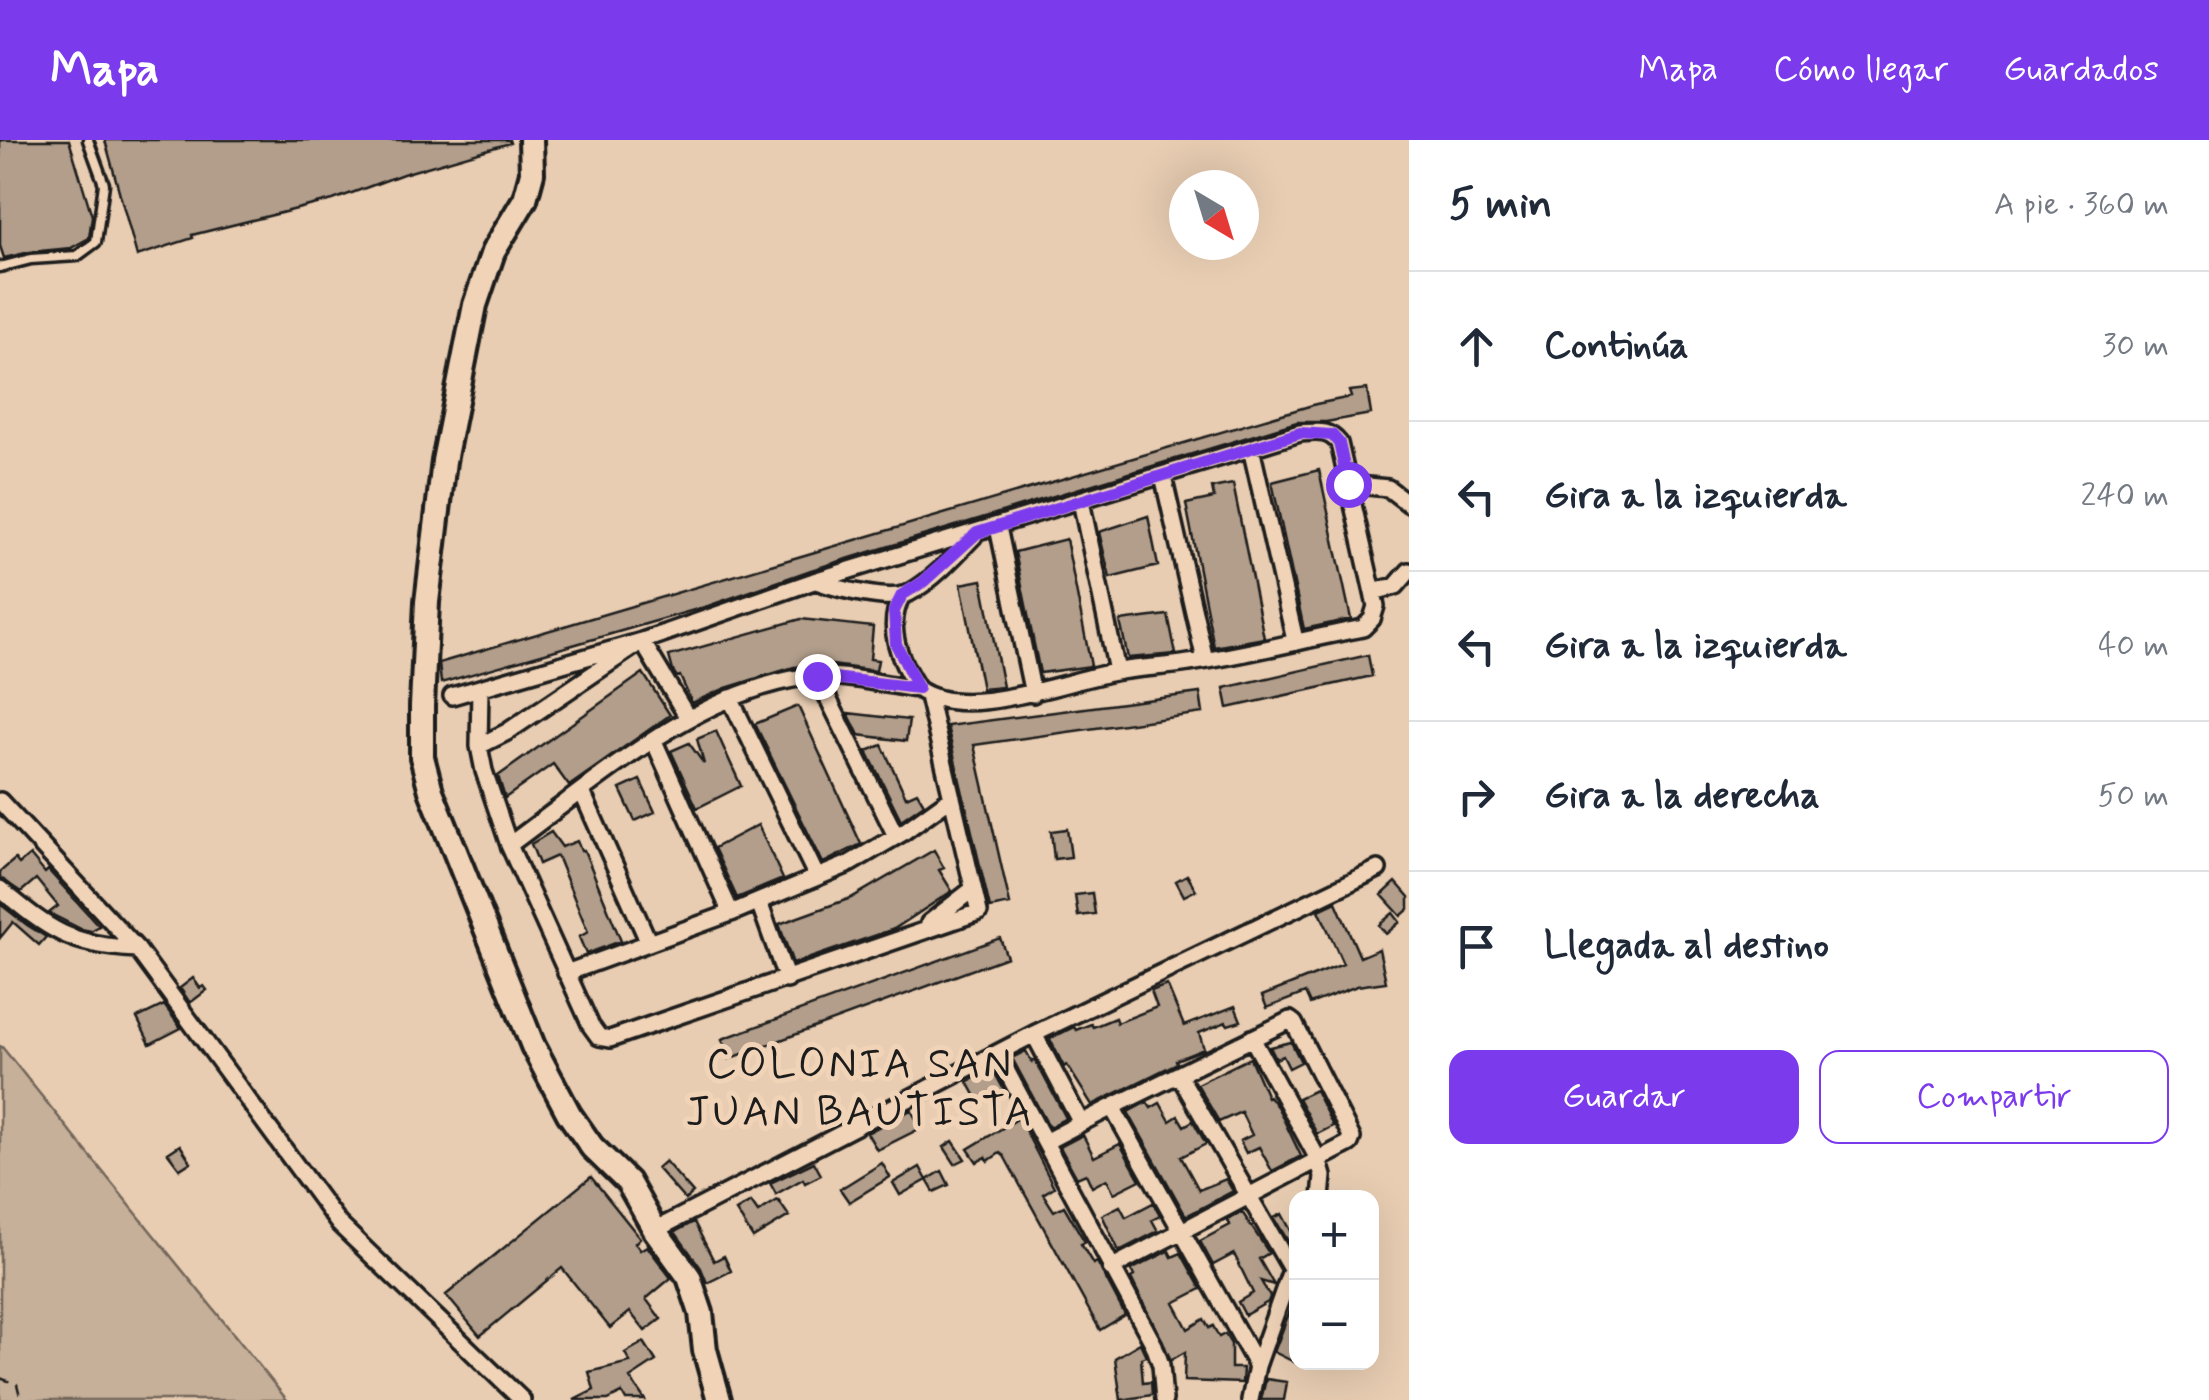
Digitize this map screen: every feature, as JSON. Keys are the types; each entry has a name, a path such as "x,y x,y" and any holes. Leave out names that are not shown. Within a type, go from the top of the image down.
{"street":[{"path":"531,140 532,173 525,198 493,252 474,305 444,462 427,602 422,757 448,836 533,1046 569,1114 592,1148 628,1182 689,1277 701,1313 704,1350 719,1400"},
{"path":"452,696 642,641 814,581 1300,433 1332,435 1339,443 1376,606 1372,619 1363,628 1206,660 1117,671 1033,694 951,702 923,692 803,677 730,698 688,718 509,845"},
{"path":"1251,448 1296,640"},
{"path":"1164,476 1206,660"},
{"path":"1348,484 1388,488 1409,504"},
{"path":"1081,501 1117,671"},
{"path":"998,527 1033,694"},
{"path":"480,688 479,746 509,845 591,1026 599,1037 610,1039 978,912 923,692 896,644 894,611 902,595 923,582 977,533"},
{"path":"1372,592 1396,586 1409,571"},
{"path":"814,581 836,588 902,595"},
{"path":"642,641 688,718"},
{"path":"479,746 507,732 642,641"},
{"path":"817,676 896,836"},
{"path":"730,698 816,875"},
{"path":"654,741 731,913"},
{"path":"582,792 648,943"},
{"path":"566,973 731,913 849,864 952,797"},
{"path":"0,801 137,949 339,1224 522,1400"},
{"path":"656,1230 1034,1034 1378,869"},
{"path":"0,889 50,930 70,940 137,949"},
{"path":"759,902 787,980"},
{"path":"1046,1142 1285,1020 1294,1023 1352,1138 1350,1143 1111,1268"},
{"path":"1034,1034 1080,1123"},
{"path":"1252,1038 1318,1160 1322,1190"},
{"path":"998,1056 1154,1345 1164,1400"},
{"path":"1179,1075 1289,1254"},
{"path":"1112,1107 1257,1366"},
{"path":"1250,1400 1257,1366 1289,1276"}],"lane":[{"path":"0,267 32,259 76,256 96,242 104,184 88,140"}],"path":[{"path":"0,1378 17,1384 21,1400"}],"shaded area":[{"path":"2,1047 287,1400 0,1400"}],"building":[{"path":"0,140 69,140 92,216 89,238 71,248 4,258 0,246"},
{"path":"105,140 510,143 403,174 333,200 192,235 193,238 137,256"},
{"path":"1367,389 1371,414 1326,422 1297,422 811,570 708,606 441,683 439,663 1316,404 1351,397 1349,391"},
{"path":"1319,470 1351,619 1304,629 1272,482"},
{"path":"1233,484 1264,638 1214,647 1186,504 1214,498 1212,488"},
{"path":"1148,516 1158,566 1110,578 1099,532"},
{"path":"1066,539 1091,666 1040,673 1015,552"},
{"path":"982,580 1003,687 982,689 961,584"},
{"path":"1168,615 1176,654 1128,658 1120,621"},
{"path":"801,619 873,627 870,659 878,660 876,671 832,665 794,667 692,703 680,676 673,671 669,656"},
{"path":"1368,655 1372,676 1228,708 1224,688"},
{"path":"643,673 670,715 569,786 553,764 505,798 498,776"},
{"path":"1200,693 1203,713 974,745 1010,904 990,908 947,726"},
{"path":"798,706 861,844 823,863 755,724"},
{"path":"848,713 909,720 906,741 859,735"},
{"path":"716,731 741,786 697,808 671,751 689,743 704,764 697,739"},
{"path":"882,745 906,797 917,792 924,804 901,820 867,751"},
{"path":"640,780 655,812 635,821 620,789"},
{"path":"758,825 783,879 737,898 714,848"},
{"path":"1067,829 1071,857 1054,859 1051,831"},
{"path":"551,832 562,847 577,841 584,850 621,941 586,954 579,937 588,932 557,856 539,864 531,844"},
{"path":"934,850 944,868 939,870 952,891 894,929 793,964 779,924 851,898"},
{"path":"30,855 99,926 91,931 81,929 49,913 58,906 36,879 21,892 0,878 0,872 15,859 19,864"},
{"path":"1187,875 1196,890 1184,896 1176,881"},
{"path":"1396,882 1409,897 1409,909 1401,916 1382,895"},
{"path":"1092,893 1095,914 1078,916 1075,895"},
{"path":"1336,902 1360,957 1379,949 1386,982 1357,986 1310,1004 1305,993 1267,1008 1262,996 1343,964 1319,910"},
{"path":"0,904 46,937 39,945 13,922 0,938"},
{"path":"1393,913 1400,922 1386,934 1379,925"},
{"path":"1000,938 1007,957 729,1059 722,1039"},
{"path":"193,978 200,988 204,986 207,990 190,1003 180,988"},
{"path":"1167,985 1184,1026 1235,1006 1241,1021 1228,1025 1226,1022 1199,1033 1204,1049 1092,1105 1067,1065 1064,1067 1050,1039 1074,1027 1093,1027 1115,1018 1117,1023 1157,1007 1151,991"},
{"path":"164,1005 181,1028 150,1044 137,1018"},
{"path":"1291,1042 1301,1062 1289,1068 1283,1056 1276,1059 1270,1047"},
{"path":"1026,1051 1032,1062 1035,1060 1066,1118 1049,1127 1012,1058"},
{"path":"1250,1058 1301,1156 1272,1171 1259,1147 1246,1153 1240,1141 1252,1135 1241,1112 1219,1122 1197,1084"},
{"path":"992,1068 1004,1090 980,1104 968,1082"},
{"path":"1315,1090 1333,1126 1317,1134 1298,1098"},
{"path":"1147,1102 1151,1108 1160,1103 1170,1121 1178,1116 1184,1126 1193,1121 1206,1144 1181,1157 1199,1190 1226,1179 1233,1191 1186,1216 1128,1112"},
{"path":"911,1110 921,1128 877,1150 867,1133"},
{"path":"1019,1118 1054,1187 1043,1194 1054,1211 1064,1206 1085,1242 1081,1244 1093,1264 1097,1262 1125,1315 1100,1330 1004,1156 1000,1153 988,1161 986,1157 977,1162 968,1149"},
{"path":"1083,1135 1094,1157 1120,1144 1140,1180 1114,1193 1107,1179 1092,1187 1086,1174 1077,1178 1060,1147"},
{"path":"953,1141 965,1159 955,1164 944,1147"},
{"path":"180,1145 191,1162 180,1169 168,1153"},
{"path":"665,1161 693,1193 685,1200 657,1168"},
{"path":"814,1162 821,1175 805,1183 803,1179 776,1194 770,1183"},
{"path":"882,1163 890,1177 849,1202 840,1189"},
{"path":"920,1167 927,1180 900,1195 893,1183"},
{"path":"942,1171 949,1185 934,1192 927,1180"},
{"path":"591,1177 640,1238 635,1243 640,1250 647,1246 671,1278 646,1299 661,1319 645,1331 630,1312 610,1328 562,1268 480,1336 446,1295"},
{"path":"778,1200 789,1216 753,1238 736,1211 751,1202 758,1212"},
{"path":"1153,1203 1160,1216 1152,1220 1158,1231 1119,1251 1102,1215 1120,1206 1126,1217"},
{"path":"1242,1212 1269,1253 1259,1259 1274,1285 1261,1281 1270,1297 1268,1302 1245,1315 1238,1302 1253,1293 1234,1254 1213,1265 1200,1241 1230,1225 1227,1220"},
{"path":"1282,1214 1289,1227 1289,1243 1274,1218"},
{"path":"694,1222 714,1261 724,1256 731,1271 707,1283 675,1232"},
{"path":"1169,1251 1172,1257 1181,1253 1201,1289 1174,1303 1188,1329 1204,1319 1219,1337 1225,1334 1231,1344 1231,1368 1243,1368 1242,1383 1184,1381 1185,1352 1171,1360 1131,1278 1131,1270"},
{"path":"1289,1313 1289,1360 1274,1352"},
{"path":"644,1342 656,1361 630,1378 645,1400 626,1400 622,1393 608,1400 574,1400 594,1390 589,1372 630,1362 625,1353"},
{"path":"1140,1343 1146,1356 1141,1358 1143,1383 1151,1382 1152,1395 1121,1400 1115,1358"},
{"path":"1266,1379 1287,1382 1284,1400 1261,1400"}],"district":[{"name":"COLONIA SAN JUAN BAUTISTA","path":"860,1089"}],"route":[{"path":"817,676 918,688 896,644 894,611 902,595 923,582 977,533 1300,433 1332,435 1339,443 1348,484"}]}
